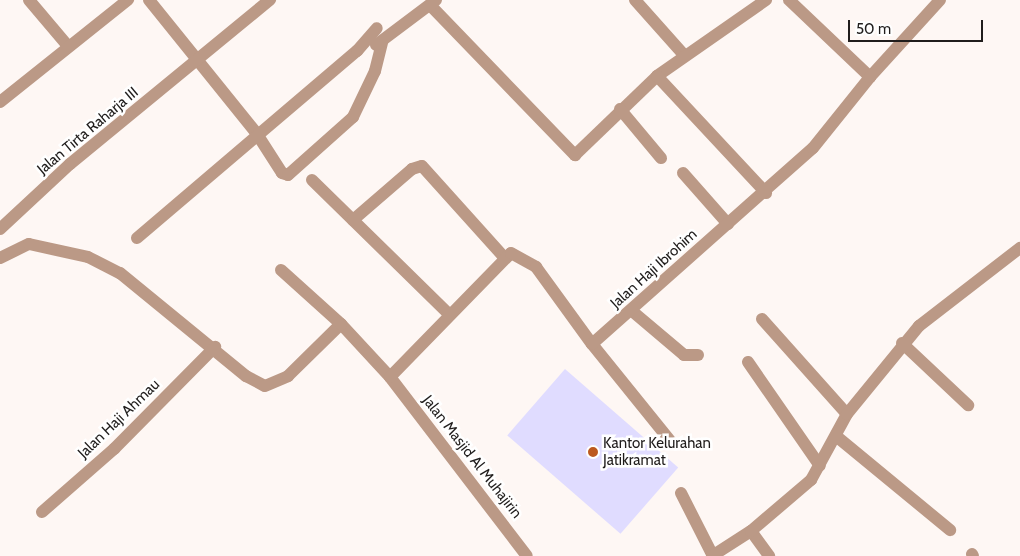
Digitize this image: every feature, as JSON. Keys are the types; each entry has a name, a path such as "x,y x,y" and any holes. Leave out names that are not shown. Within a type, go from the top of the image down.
{"street":[{"path":"29,0 68,46"},
{"path":"1,98 128,0"},
{"path":"149,0 257,134 282,173 294,171 352,117 375,71 382,42"},
{"name":"Jalan Tirta Raharja III","path":"0,229 70,164 270,0"},
{"path":"635,0 684,55"},
{"path":"357,51 382,42 433,2 575,155 620,109 657,76 684,55 766,0"},
{"path":"789,0 870,76"},
{"name":"Jalan Haji Ibrohim","path":"592,344 766,193 838,122 870,76 940,0"},
{"path":"137,238 257,134 357,51 377,28"},
{"path":"657,76 766,193"},
{"path":"620,109 661,158"},
{"path":"353,220 412,169 422,166 503,256"},
{"path":"683,173 728,224"},
{"path":"312,180 448,313"},
{"path":"0,258 29,244 88,256 120,273 215,347 256,384 273,386 341,324"},
{"path":"681,493 712,556 751,531 811,480 847,414 902,343 1020,248"},
{"path":"390,377 503,256 511,253 536,267 592,344 672,442"},
{"name":"Jalan Masjid Al Muhajirin","path":"281,270 341,324 390,377 527,556"},
{"path":"632,311 684,355 698,355"},
{"path":"762,319 847,414"},
{"path":"902,343 968,404"},
{"name":"Jalan Haji Ahmau","path":"42,512 114,448 215,347"},
{"path":"748,362 820,466"},
{"path":"836,436 950,530"},
{"path":"751,531 769,556"}],"building":[{"name":"Kantor Kelurahan Jatikramat","path":"565,369 678,467 620,534 507,435"}],"place":[{"name":"Kantor Kelurahan Jatikramat","path":"593,452"}]}
